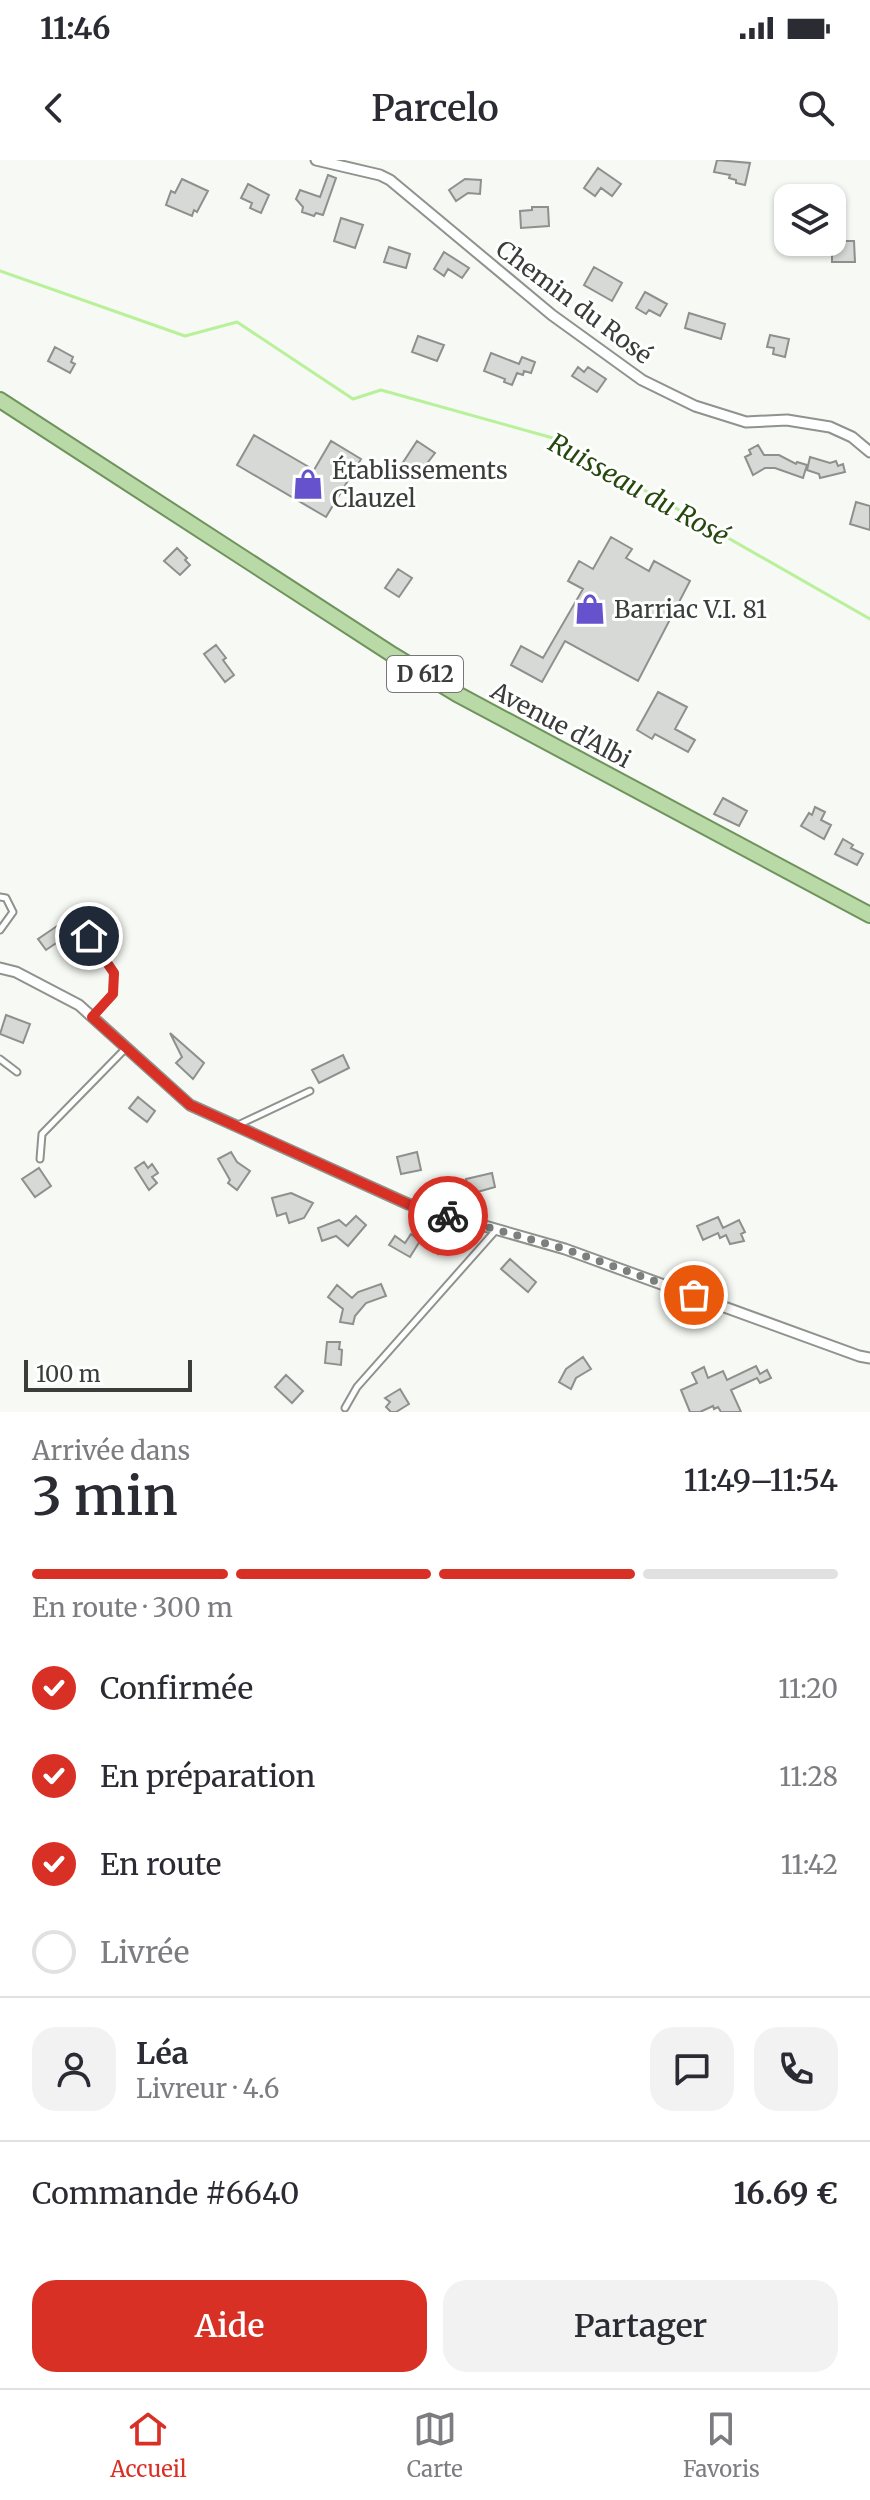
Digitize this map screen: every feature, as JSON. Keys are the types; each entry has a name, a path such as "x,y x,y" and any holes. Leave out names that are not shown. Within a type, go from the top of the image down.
{"main road":[{"name":"Avenue d'Albi","path":"0,400 457,694 870,915"}],"street":[{"name":"Chemin du Rosé","path":"316,160 390,180 573,331 642,380 695,406 746,422 787,420 830,427 852,437 870,452"},
{"path":"0,968 16,972 79,1005 190,1105 408,1204 565,1249 870,1358"}],"lane":[{"path":"0,897 6,898 13,912 0,930"},
{"path":"77,918 114,973 113,994 92,1017"},
{"path":"40,1159 42,1134 126,1048"},
{"path":"0,1059 17,1072"},
{"path":"236,1126 310,1091"},
{"path":"345,1408 357,1387 497,1229"}],"building":[{"path":"717,160 750,163 745,185 736,183 736,180 729,178 730,175 714,172"},
{"path":"598,168 621,184 612,196 601,188 595,196 584,188"},
{"path":"328,175 336,178 323,215 302,212 303,207 296,199 300,190 320,197"},
{"path":"182,179 208,191 192,216 166,205 171,191 175,193"},
{"path":"465,179 481,180 480,194 468,193 456,201 449,190"},
{"path":"248,184 269,195 261,213 250,208 252,203 241,198"},
{"path":"532,207 548,207 549,226 521,228 520,211 532,210"},
{"path":"341,218 363,225 355,248 334,241"},
{"path":"846,241 854,241 855,262 832,262 832,256 846,256"},
{"path":"389,247 410,254 406,268 384,262"},
{"path":"444,252 469,268 462,278 448,269 444,276 434,269"},
{"path":"594,267 622,283 612,301 584,285"},
{"path":"645,292 667,304 660,316 649,310 646,314 636,308"},
{"path":"689,313 725,324 721,339 685,328"},
{"path":"770,335 789,339 785,357 773,354 774,348 767,347"},
{"path":"418,336 444,345 437,361 412,352"},
{"path":"55,347 73,357 71,362 75,364 70,373 48,361"},
{"path":"491,353 519,364 522,357 535,362 531,373 517,373 512,385 484,371"},
{"path":"578,367 584,372 588,367 606,379 597,392 572,376"},
{"name":"Établissements Clauzel","path":"254,435 314,470 331,441 361,459 326,517 237,465"},
{"path":"417,441 435,453 418,475 402,464"},
{"path":"758,445 764,455 779,455 796,464 807,465 803,478 775,468 765,468 753,475 745,457 751,454 749,450"},
{"path":"810,457 830,463 836,461 838,466 843,464 845,472 820,478 819,474 807,470"},
{"path":"856,502 870,506 870,530 850,524"},
{"path":"611,537 632,549 626,558 649,571 654,561 690,581 638,681 565,641 542,682 511,665 521,646 543,658 583,589 568,581 579,561 593,569"},
{"path":"177,548 190,565 180,575 164,561"},
{"path":"398,569 412,578 399,597 385,588"},
{"path":"216,645 234,675 225,682 204,654"},
{"path":"658,692 687,707 675,729 695,740 688,752 655,734 652,739 637,730"},
{"path":"723,798 747,811 739,826 714,814"},
{"path":"815,807 825,812 821,820 831,825 824,839 801,826"},
{"path":"843,839 863,854 857,865 835,854"},
{"path":"63,922 71,933 46,950 38,939"},
{"path":"6,1015 30,1024 23,1043 0,1034"},
{"path":"170,1033 204,1063 193,1079 176,1063 182,1057"},
{"path":"343,1055 349,1068 319,1083 312,1070"},
{"path":"138,1097 155,1111 147,1122 129,1108"},
{"path":"231,1152 237,1162 250,1171 237,1190 228,1183 230,1180 218,1159"},
{"path":"417,1152 421,1170 401,1174 397,1157"},
{"path":"144,1162 148,1168 152,1164 158,1173 152,1177 157,1183 149,1190 135,1168"},
{"path":"39,1168 51,1186 35,1197 22,1179"},
{"path":"492,1173 495,1187 474,1193 473,1187 468,1188 466,1179"},
{"path":"291,1193 313,1203 304,1218 289,1223 286,1213 277,1216 272,1198"},
{"path":"356,1216 366,1225 348,1246 336,1236 322,1241 318,1228 339,1220 346,1226"},
{"path":"718,1217 723,1228 739,1220 745,1232 741,1234 744,1241 730,1244 726,1235 720,1238 718,1233 703,1240 697,1226"},
{"path":"420,1230 443,1247 438,1254 420,1241 410,1257 389,1245 395,1236 405,1243 411,1234 415,1237"},
{"path":"510,1259 536,1282 528,1292 501,1269"},
{"path":"381,1284 386,1296 366,1303 355,1316 353,1324 340,1322 343,1309 328,1297 337,1285 352,1298 358,1292"},
{"path":"327,1342 340,1342 341,1365 325,1363"},
{"path":"583,1357 591,1369 576,1378 571,1389 559,1382 566,1369"},
{"path":"756,1366 760,1374 767,1370 771,1378 760,1383 757,1378 731,1390 741,1412 721,1412 713,1406 700,1412 690,1412 681,1390 697,1383 692,1373 704,1367 708,1378 723,1371 727,1380"},
{"path":"286,1375 303,1391 292,1403 275,1387"},
{"path":"400,1389 409,1404 391,1412 386,1407 390,1402 385,1398"}],"waterway":[{"name":"Ruisseau du Rosé","path":"0,271 185,336 237,322 353,399 381,390 553,438 870,619"}],"way so far":[{"path":"448,1216 565,1249 694,1295"}],"place":[{"name":"Établissements Clauzel","path":"308,484"},
{"name":"Barriac V.I. 81","path":"590,609"}],"route":[{"path":"89,936 114,973 113,994 92,1017 190,1105 408,1204 448,1216"}]}
